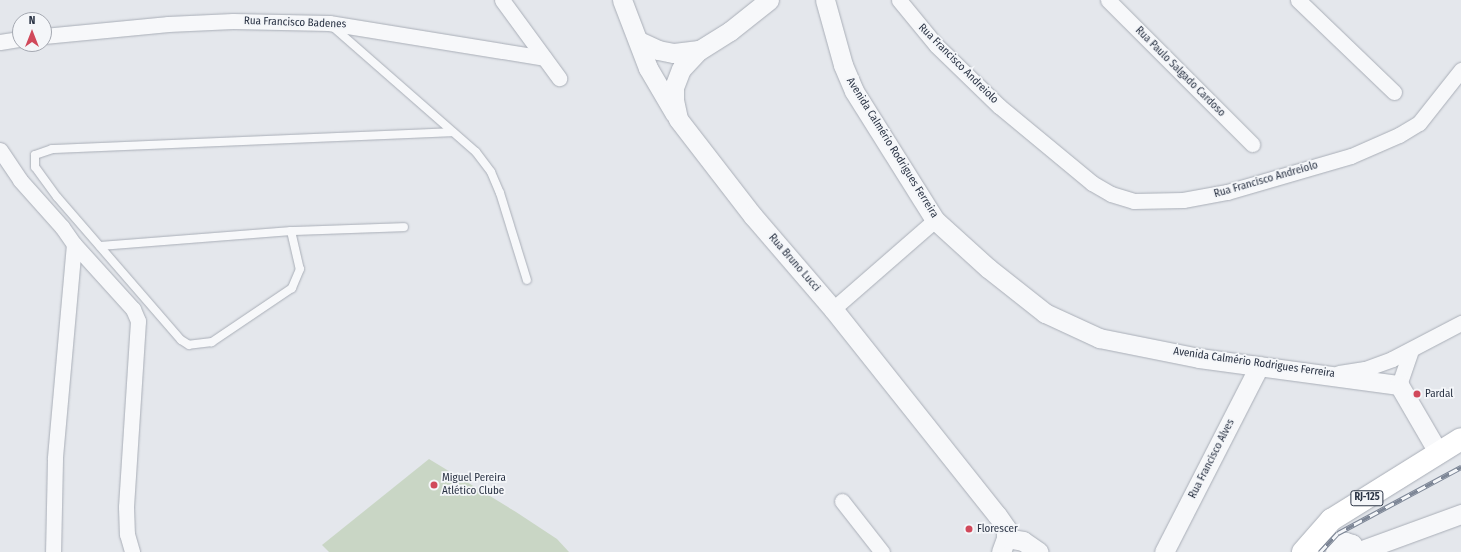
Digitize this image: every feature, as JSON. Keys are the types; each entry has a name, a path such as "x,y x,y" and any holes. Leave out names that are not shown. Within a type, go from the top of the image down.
{"main road":[{"name":"RJ-125","path":"1303,552 1331,520 1461,439"}],"street":[{"path":"502,0 558,78"},
{"path":"622,0 657,86 678,119"},
{"name":"Rua Bruno Lucci","path":"769,0 730,31 699,50 681,70 674,87 674,100 678,119 753,216 834,308 1004,524 1004,545"},
{"name":"Avenida Calmério Rodrigues Ferreira","path":"825,0 842,65 854,91 935,220 988,268 1045,313 1079,328 1115,341 1199,358 1333,374 1399,385"},
{"name":"Rua Francisco Andreiolo","path":"899,0 936,46 999,106 1092,183 1111,194 1134,201 1183,200 1227,192 1351,156 1399,135 1419,123 1461,70"},
{"name":"Rua Paulo Salgado Cardoso","path":"1108,0 1252,144"},
{"path":"1298,0 1394,92"},
{"name":"Rua Francisco Badenes","path":"52,35 168,24 233,21 329,23 544,58"},
{"path":"0,42 12,40"},
{"path":"639,41 658,50 674,52 699,50"},
{"path":"0,150 20,180 47,212 62,226 74,244 133,309 138,321 126,507 127,534 132,552"},
{"path":"834,308 935,220"},
{"path":"53,552 55,458 74,244"},
{"path":"1333,374 1365,369 1411,350 1461,322"},
{"path":"1411,350 1399,385 1438,452"},
{"name":"Rua Francisco Alves","path":"1164,552 1259,366"},
{"path":"842,501 882,552"},
{"path":"1331,520 1348,550 1461,514"},
{"path":"1004,545 1023,541 1039,552"}],"lane":[{"path":"329,23 476,152 491,172 527,280"},
{"path":"291,232 300,269 292,288 212,342 200,345 189,345 181,340 100,246 35,167 35,155 39,152 52,149 452,132"},
{"path":"100,246 291,232 404,227"}],"green space":[{"name":"Miguel Pereira Atlético Clube","path":"429,459 557,539 569,552 329,552 322,545"}],"railway":[{"path":"1320,552 1338,533 1461,467"}],"place":[{"name":"Pardal","path":"1417,394"},
{"name":"Miguel Pereira Atlético Clube","path":"434,485"},
{"name":"Florescer","path":"969,529"}]}
